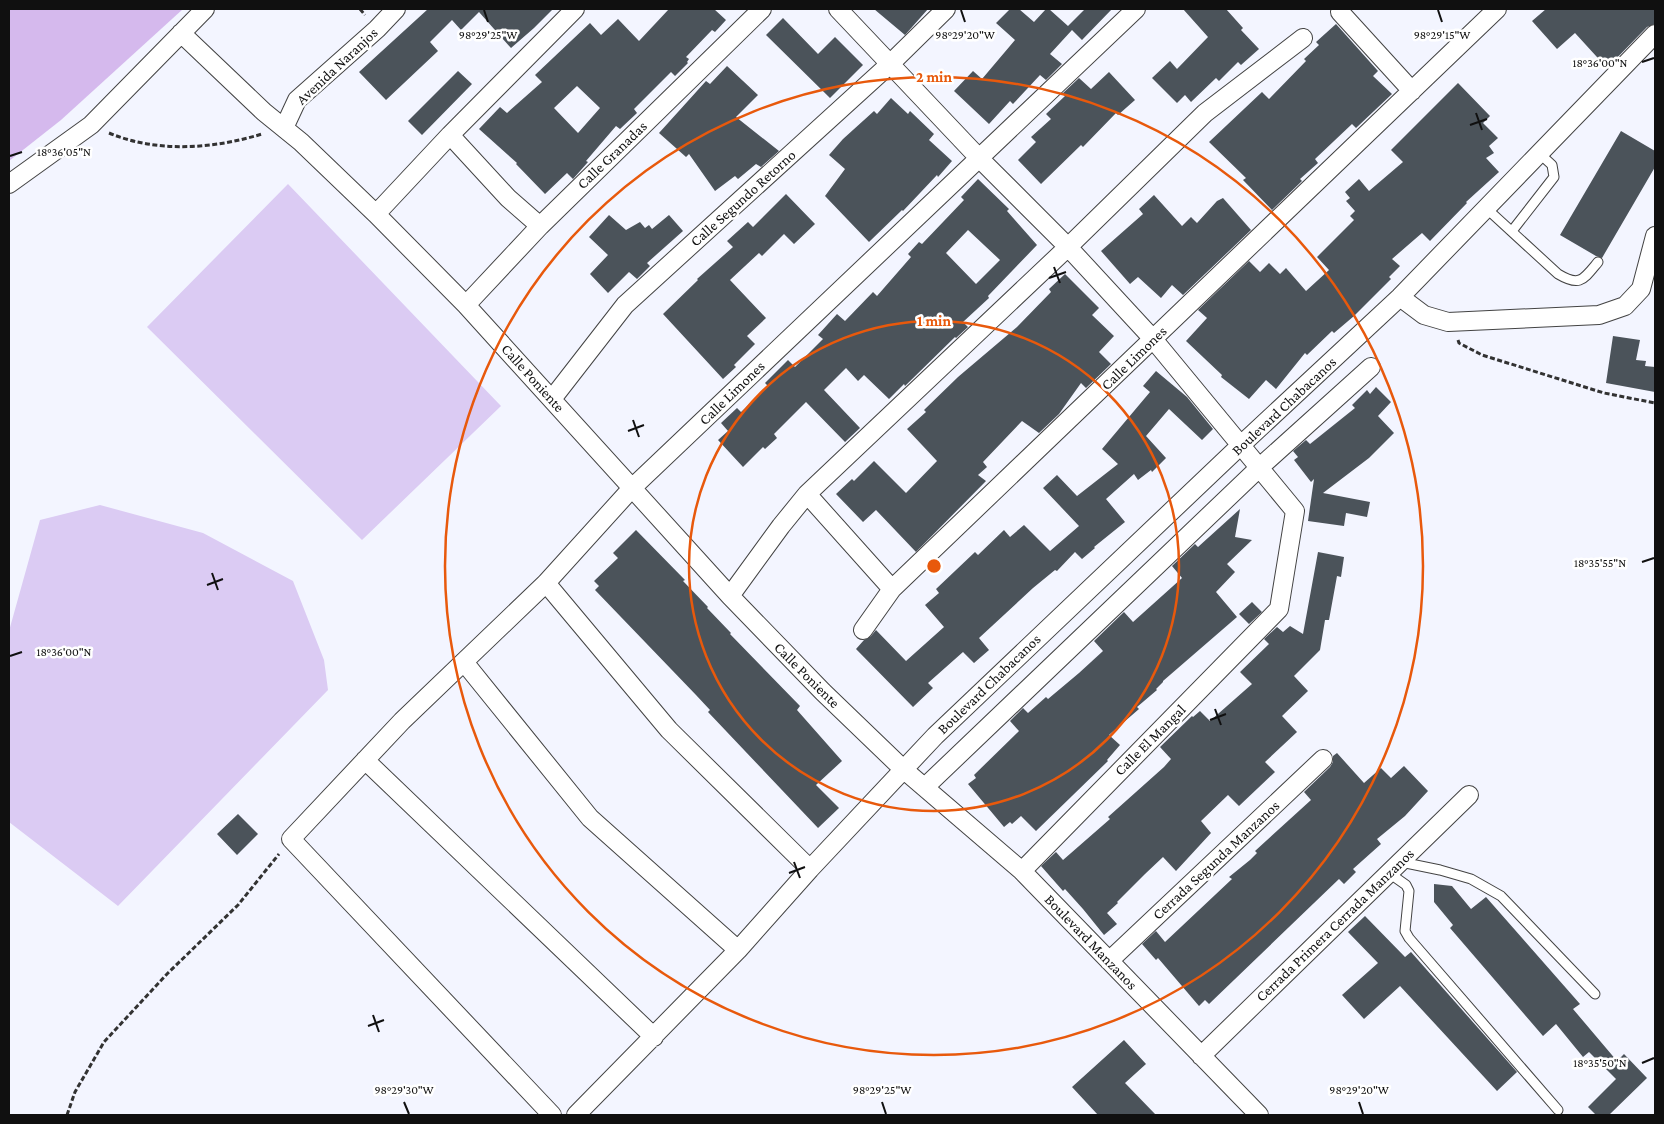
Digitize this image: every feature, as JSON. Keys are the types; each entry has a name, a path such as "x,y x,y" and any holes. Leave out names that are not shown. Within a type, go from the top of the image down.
{"street":[{"path":"9,184 90,125 205,9"},
{"name":"Avenida Naranjos","path":"284,128 297,100 377,29 396,9"},
{"path":"376,214 450,135 575,9"},
{"name":"Calle Granadas","path":"466,305 540,226 762,9"},
{"path":"838,9 979,158 1068,247 1153,339 1260,467"},
{"name":"Calle Segundo Retorno","path":"552,398 625,306 890,64 946,9"},
{"name":"Calle Limones","path":"291,839 402,721 546,582 632,488 1136,9"},
{"path":"1340,12 1412,91 1497,9"},
{"name":"Calle Poniente","path":"181,33 264,112 301,142 466,305 730,596 823,692 914,778"},
{"name":"Boulevard Chabacanos","path":"914,778 935,736 1241,445 1400,297 1655,34"},
{"path":"730,596 807,494 1068,247 1206,113 1303,38"},
{"name":"Calle Limones","path":"863,630 892,589 1412,91"},
{"path":"450,135 508,198 540,226"},
{"path":"1400,297 1424,315 1448,322 1599,315 1625,306 1641,289 1655,236"},
{"name":"Boulevard Chabacanos","path":"914,778 1371,366"},
{"name":"Calle El Mangal","path":"1022,871 1279,609 1295,511 1260,467"},
{"path":"807,494 892,589"},
{"path":"546,582 669,730 810,869"},
{"path":"464,662 590,818 738,950"},
{"name":"Cerrada Segunda Manzanos","path":"1109,961 1323,759"},
{"path":"365,760 654,1037"},
{"path":"576,1115 738,950 810,869 914,778"},
{"name":"Boulevard Manzanos","path":"914,778 1022,871 1259,1115"},
{"name":"Cerrada Primera Cerrada Manzanos","path":"1201,1056 1469,795"},
{"path":"291,839 552,1115"}],"lane":[{"path":"1512,231 1554,177 1552,166 1539,152"},
{"path":"1486,208 1558,274 1570,281 1577,282 1585,278 1598,262"},
{"path":"1395,867 1440,870 1471,879 1501,896 1595,994"},
{"path":"1395,867 1409,891 1405,930 1409,938 1558,1110"}],"path":[{"path":"90,125 129,141 184,148 243,140 284,128"},
{"path":"1448,322 1459,343 1482,355 1604,393 1655,403"},
{"path":"67,1115 75,1092 104,1042 167,974 238,905 291,839"}],"shaded area":[{"path":"9,9 183,9 61,120 9,161"},
{"path":"288,184 501,406 362,540 147,327"},
{"path":"100,505 203,533 293,581 324,660 328,690 118,906 9,822 9,631 40,520"}],"building":[{"path":"428,9 553,9 511,48 479,12 461,30 452,20 430,42 438,51 386,100 359,72"},
{"path":"669,9 714,9 726,20 715,32 712,30 686,57 689,59 688,63 675,76 671,72 634,109 637,113 620,129 616,126 573,179 567,173 545,194 517,163 479,129 500,107 507,113 542,82 535,75 590,23 601,35 618,19 639,41","holes":["577,86 600,108 578,133 554,108"]},
{"path":"874,9 928,9 905,35"},
{"path":"1010,9 1019,9 1034,22 1046,9 1049,9 1068,26 1085,9 1112,9 1082,40 1072,30 1050,54 1062,64 1046,80 1040,75 1013,104 1010,101 989,124 954,91 973,71 982,79 1015,40 996,23"},
{"path":"1183,9 1226,9 1243,28 1241,30 1259,49 1241,65 1238,62 1219,81 1216,78 1191,102 1185,95 1177,103 1152,78 1170,61 1177,69 1208,37"},
{"path":"1546,9 1655,9 1655,24 1647,27 1607,68 1575,33 1557,49 1532,21"},
{"path":"783,18 818,54 835,37 863,65 830,98 766,35"},
{"path":"1336,24 1378,71 1373,76 1392,94 1356,128 1352,124 1315,159 1318,163 1300,179 1302,181 1272,210 1243,180 1246,178 1209,142 1262,92 1269,99 1306,61 1304,59 1319,45 1316,42"},
{"path":"727,66 758,95 736,117 779,151 761,167 756,164 738,179 735,176 715,191 689,154 686,157 659,133 706,81 710,84"},
{"path":"458,71 472,84 422,135 408,121"},
{"path":"1109,72 1135,100 1118,115 1116,113 1083,147 1081,145 1041,184 1018,160 1036,142 1031,137 1051,119 1046,114 1065,96 1062,94 1079,78 1091,89"},
{"path":"1458,83 1490,116 1483,123 1498,138 1489,146 1494,153 1486,158 1499,172 1466,202 1430,241 1422,233 1392,259 1400,266 1389,277 1391,279 1354,316 1334,333 1332,331 1307,355 1305,353 1276,389 1266,380 1249,399 1221,377 1222,375 1186,341 1207,318 1198,310 1249,261 1260,272 1269,263 1280,274 1286,268 1306,291 1329,270 1317,257 1354,220 1350,216 1355,211 1346,201 1350,198 1345,192 1359,179 1369,191 1403,162 1391,150"},
{"path":"891,98 908,114 910,111 934,134 929,140 952,161 938,177 937,175 903,211 869,242 825,196 845,169 829,155 843,139 874,111 877,114"},
{"path":"1621,131 1655,151 1655,167 1602,258 1560,235"},
{"path":"978,179 1009,209 1007,211 1037,245 988,296 989,298 963,322 968,327 889,399 864,375 858,381 846,368 824,390 860,428 845,442 806,402 774,434 777,438 765,449 763,447 743,467 718,440 728,431 721,423 737,408 741,412 768,386 765,383 788,360 795,367 823,339 818,335 837,314 845,321 873,292 877,296 911,257 908,254 919,242 922,244 964,200 961,197","holes":["968,230 1000,260 976,284 946,253"]},
{"path":"786,194 815,224 794,244 784,234 762,256 759,253 730,280 766,318 747,336 755,344 723,379 663,314 697,279 733,247 727,241 748,222 753,227"},
{"path":"1154,195 1182,226 1191,217 1197,223 1217,201 1223,198 1251,230 1183,295 1172,285 1161,298 1138,277 1130,284 1101,251 1143,214 1139,209"},
{"path":"609,215 626,230 640,222 645,228 649,225 652,229 669,215 683,231 647,263 650,266 637,279 629,272 608,293 590,274 608,255 589,237"},
{"path":"1065,274 1099,308 1092,315 1114,336 1099,352 1111,364 1086,388 1081,383 1059,414 1039,433 1022,421 983,462 987,467 978,475 986,481 916,552 876,510 863,522 836,494 852,479 854,481 874,461 906,493 937,461 907,429 926,412 924,410 958,377 1017,327 1051,292 1049,289"},
{"path":"1613,336 1640,340 1636,360 1646,361 1645,366 1655,367 1655,392 1606,383"},
{"path":"1156,371 1187,397 1213,429 1202,440 1169,409 1146,436 1166,458 1152,472 1151,470 1138,480 1134,474 1106,499 1125,522 1082,559 1075,552 1057,571 1055,570 1033,588 979,638 989,650 974,663 963,652 928,683 933,688 913,707 856,649 876,630 906,661 944,627 925,605 939,593 936,589 975,552 978,555 1004,530 1010,537 1024,525 1050,551 1079,526 1043,488 1057,475 1077,496 1118,464 1102,449 1150,392 1143,386"},
{"path":"1376,387 1391,402 1378,416 1394,433 1369,458 1323,493 1370,502 1367,517 1346,513 1344,526 1308,521 1314,479 1311,482 1294,460 1298,457 1293,451 1306,440 1310,444 1355,408 1352,405 1367,390 1370,394"},
{"path":"1240,509 1235,537 1252,540 1227,564 1235,572 1216,592 1237,617 1163,681 1157,690 1137,707 1139,709 1109,735 1120,745 1108,761 1036,831 1021,816 1012,824 1010,822 1004,827 968,784 976,778 974,775 1019,731 1010,721 1023,708 1028,713 1046,697 1048,699 1103,651 1094,641 1124,612 1133,622 1182,578 1172,566 1195,544 1198,547"},
{"path":"636,530 685,580 683,581 730,634 800,706 797,710 842,761 816,785 839,808 818,828 708,712 710,710 696,695 595,590 599,586 594,581 618,558 613,553"},
{"path":"1318,552 1344,557 1341,577 1337,576 1329,620 1325,620 1320,650 1294,676 1308,691 1282,716 1297,732 1265,762 1275,772 1239,806 1228,795 1201,821 1211,833 1176,871 1163,857 1145,874 1107,913 1117,924 1104,935 1065,889 1063,891 1041,866 1056,852 1063,860 1110,819 1108,817 1164,767 1171,759 1160,747 1192,716 1200,711 1210,721 1252,684 1240,672 1269,644 1264,639 1277,627 1283,632 1290,626 1303,634"},
{"path":"1252,602 1262,612 1249,624 1239,614"},
{"path":"1337,753 1364,783 1381,768 1391,778 1404,766 1428,791 1405,816 1377,839 1381,844 1353,869 1356,872 1344,884 1339,879 1209,1004 1205,1000 1199,1006 1158,958 1156,960 1142,944 1156,931 1165,942 1232,879 1229,877 1250,860 1257,853 1255,851 1311,800 1304,792 1330,767 1333,762 1333,756"},
{"path":"238,814 258,834 237,855 217,834"},
{"path":"1434,884 1452,886 1471,909 1486,897 1580,1004 1573,1009 1617,1061 1624,1054 1647,1078 1609,1115 1596,1115 1588,1107 1616,1079 1589,1052 1583,1057 1556,1024 1543,1036 1450,928 1453,925 1434,902"},
{"path":"1365,916 1405,957 1411,952 1517,1072 1497,1091 1400,986 1364,1019 1342,995 1378,963 1348,932"},
{"path":"1124,1040 1146,1064 1125,1083 1156,1115 1098,1115 1072,1087"}]}
